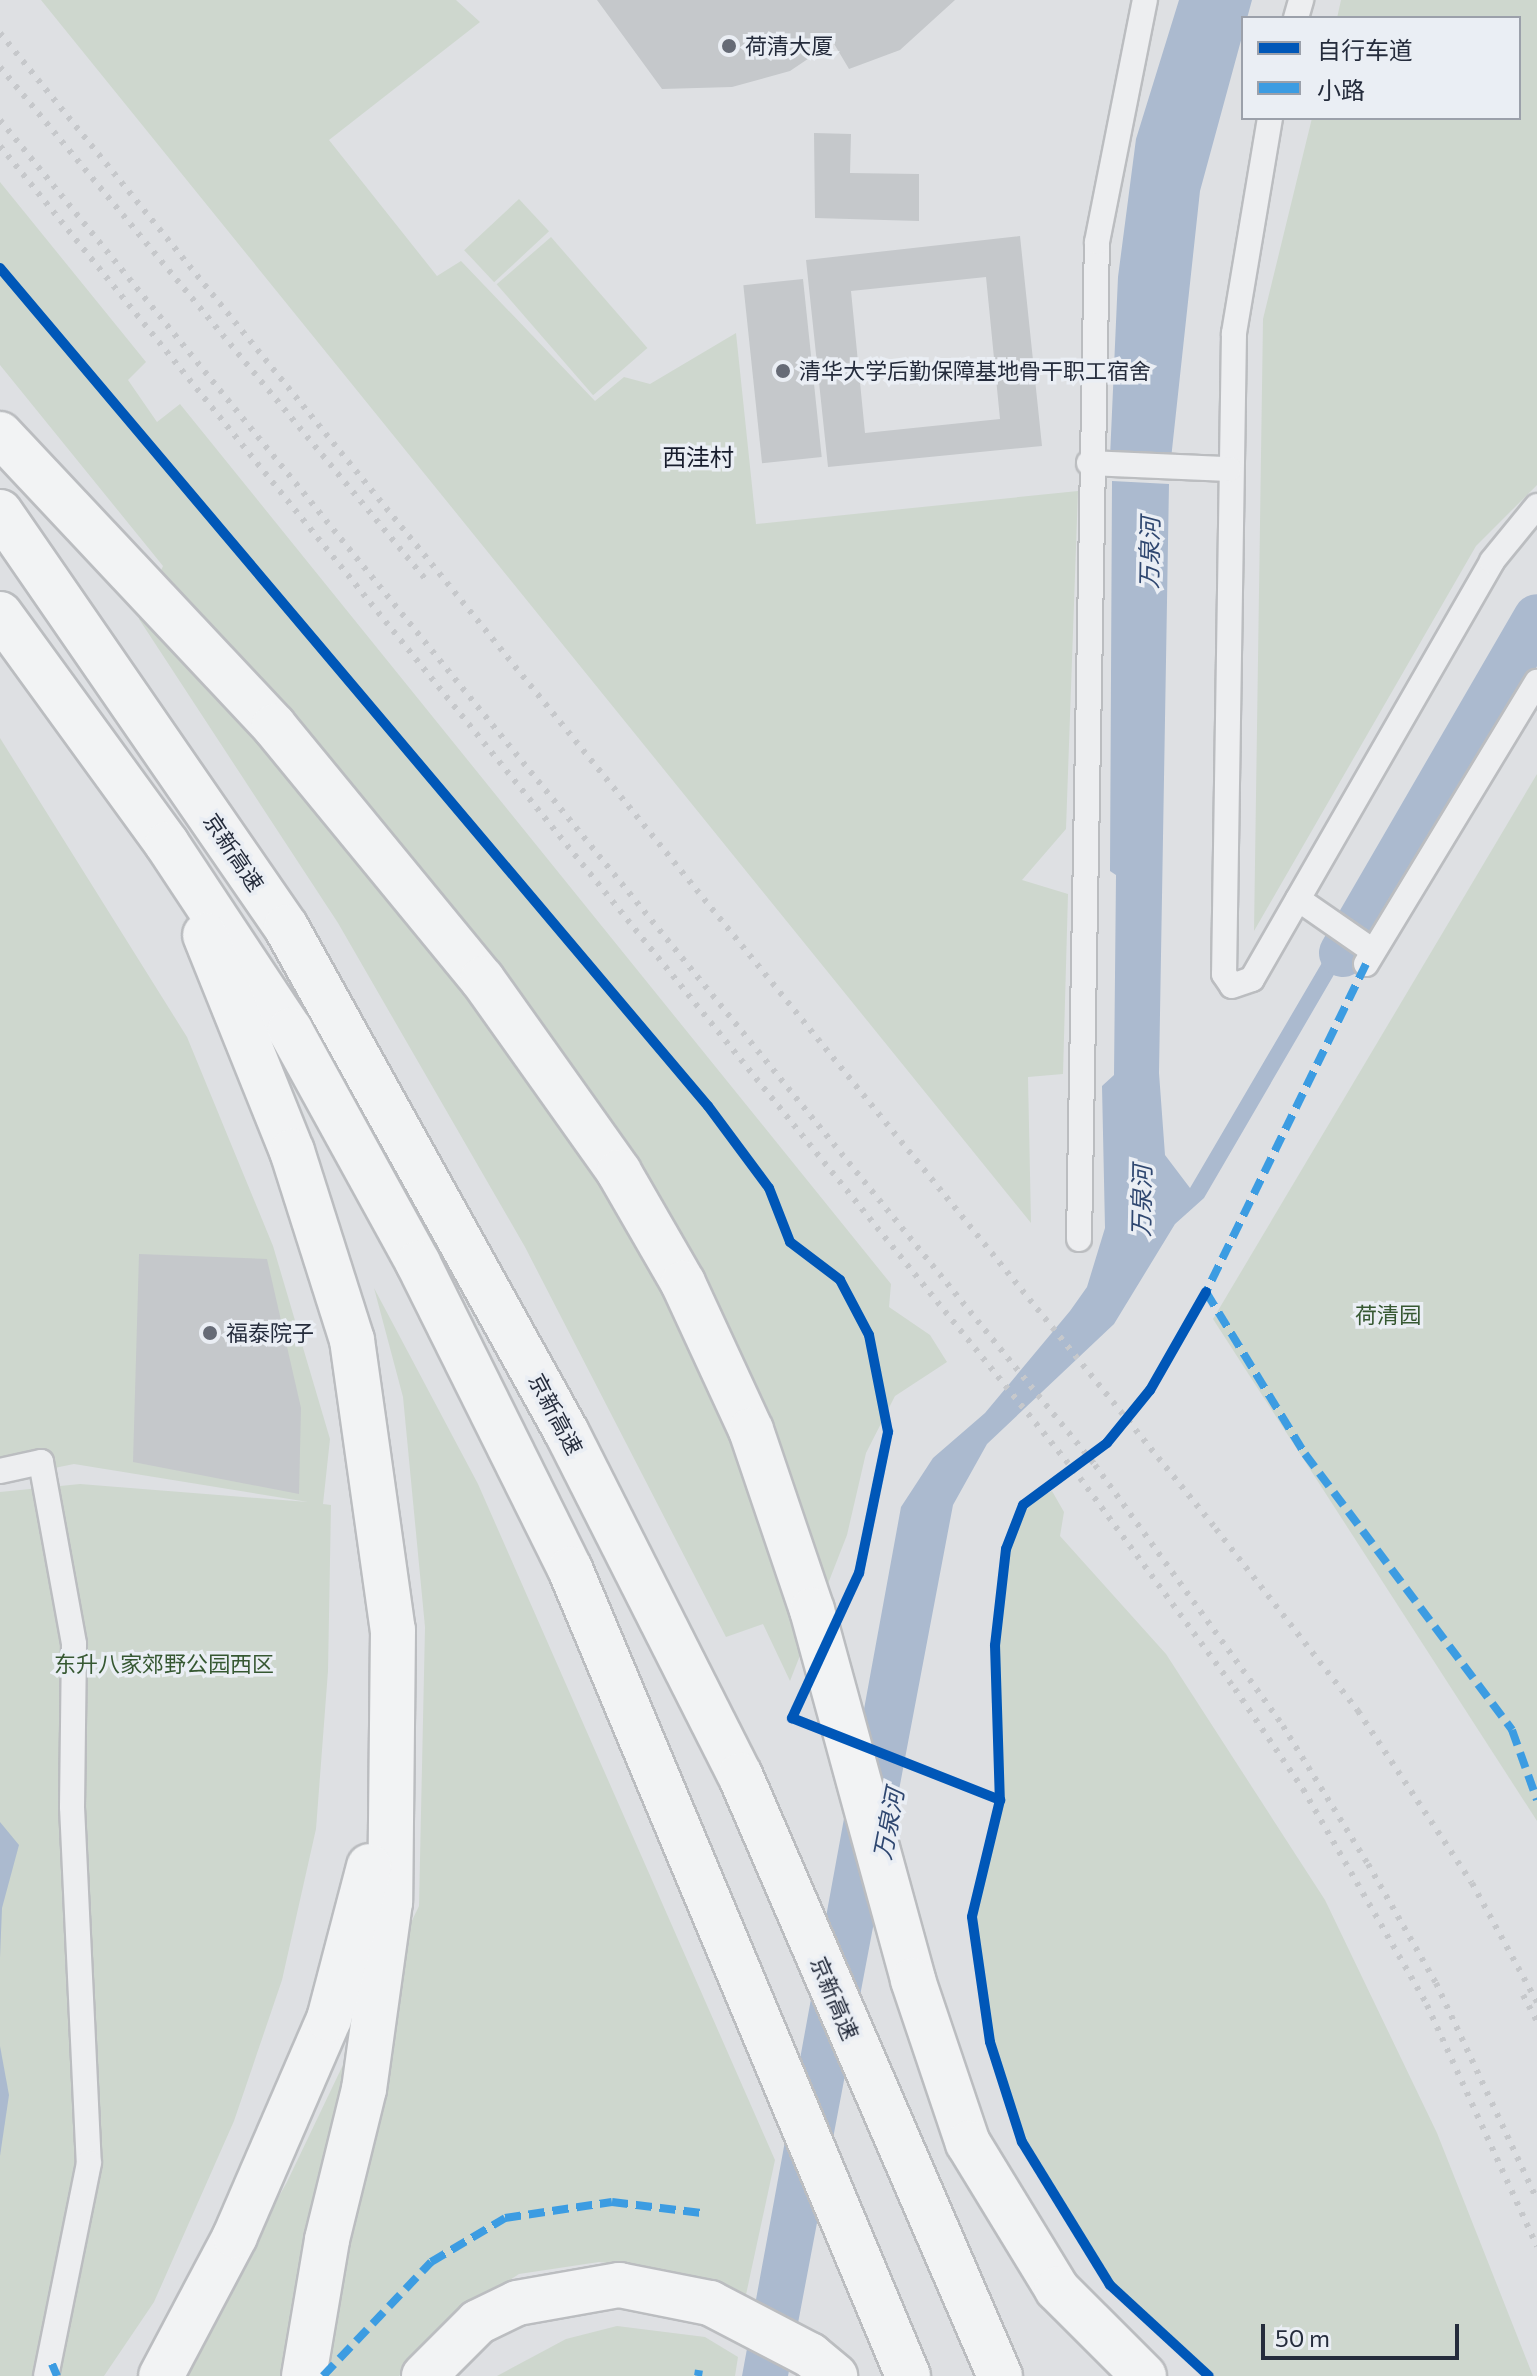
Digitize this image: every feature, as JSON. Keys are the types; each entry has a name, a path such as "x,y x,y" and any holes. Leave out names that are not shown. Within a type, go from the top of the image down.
{"highway":[{"path":"0,434 274,726 482,979 619,1172 683,1283 756,1442 812,1610 917,1994 968,2143 1057,2289 1144,2376"},
{"name":"京新高速","path":"0,512 286,927 567,1433 740,1775 1000,2376"},
{"path":"0,614 167,844 290,1030 418,1263 570,1569 728,1936 908,2376"},
{"path":"167,844 292,1151 352,1340 393,1630 390,1902 364,2089 304,2376"},
{"path":"161,2376 288,2116 348,1958 391,1770"},
{"path":"424,2376 478,2322 517,2303 581,2286 662,2289 754,2322 835,2376"}],"street":[{"path":"1079,1239 1089,463 1097,242 1145,0"},
{"path":"1270,120 1235,319 1229,469 1224,974 1232,986 1252,979 1492,561 1537,506"},
{"path":"1089,463 1229,469"},
{"path":"1298,899 1368,954 1537,682"},
{"path":"0,1471 41,1462 74,1644 72,1807 89,2163 46,2376"}],"green space":[{"path":"41,0 456,0 480,22 329,140 437,276 461,261 595,401 624,377 650,384 736,333 756,524 1078,491 1066,829 1022,880 1068,894 1063,1074 1028,1077 1031,1223"},
{"path":"1341,0 1537,0 1537,485 1476,546 1254,931 1263,319 1312,120 1521,120 1521,16 1337,16"},
{"path":"0,182 146,362 128,380 157,422 180,404 891,1284 889,1307 930,1335 947,1362 895,1396 866,1453 847,1535 790,1681 763,1624 726,1637 525,1247 338,923 139,619 163,566 0,365"},
{"path":"519,199 549,231 494,282 464,250"},
{"path":"551,237 647,348 593,395 497,284"},
{"name":"东升八家郊野公园西区","path":"0,738 187,1037 273,1246 330,1439 323,1504 331,1505 328,1671 316,1829 282,1980 234,2121 154,2302 104,2376 0,2376 0,1492 80,1484 308,1502 74,1464 0,1479"},
{"name":"荷清园","path":"1537,774 1537,1821 1213,1319"},
{"path":"374,1288 478,1484 775,2160 744,2304 664,2270 599,2262 519,2274 454,2317 399,2376 178,2376 287,2182 419,1906 425,1627 403,1397"},
{"path":"1052,1491 1064,1512 1060,1536 1166,1654 1325,1900 1437,2133 1533,2376 1210,2376 1110,2285 1022,2142 990,2042 972,1917 1000,1800 997,1599 1023,1505"},
{"path":"617,2326 705,2337 738,2357 735,2376 497,2376 566,2339"}],"water":[{"path":"1179,0 1252,0 1248,16 1241,16 1241,40 1200,191 1171,459 1110,457 1118,277 1136,139"},
{"name":"万泉河","path":"1112,481 1169,484 1159,1073 1165,1155 1190,1188 1364,891 1378,899 1204,1198 1175,1224 1114,1324 987,1444 953,1505 788,2376 742,2376 901,1507 933,1458 985,1413 1070,1311 1087,1287 1105,1228 1102,1086 1114,1075 1116,875 1110,871"},
{"path":"0,1822 19,1845 2,1908 0,1958"},
{"path":"0,2046 9,2095 0,2156"}],"building":[{"name":"荷清大厦","path":"597,0 955,0 900,50 849,69 833,42 790,71 732,87 662,89"},
{"path":"814,133 851,134 850,173 919,174 919,221 815,218"},
{"path":"1020,236 1042,446 828,467 806,260","holes":["986,277 1000,419 865,433 851,291"]},
{"name":"清华大学后勤保障基地骨干职工宿舍","path":"803,279 822,457 762,463 743,285"},
{"name":"福泰院子","path":"139,1254 267,1259 301,1408 299,1494 133,1462"}],"waterway":[{"path":"1343,953 1537,618"}],"railway":[{"path":"0,33 1216,1529 1358,1711 1472,1883 1537,2002"},
{"path":"0,67 427,581"},
{"path":"0,120 1095,1465 1283,1726 1368,1864 1436,1983 1537,2200"},
{"path":"0,146 1080,1478 1235,1689 1303,1789 1427,2005 1537,2246"},
{"path":"1523,1995 1537,2021"}],"marked path":[{"path":"1366,964 1206,1292 1305,1454 1512,1730 1537,1800"},
{"path":"323,2376 431,2262 505,2218 612,2202 701,2213"},
{"path":"52,2364 57,2376"},
{"path":"698,2376 699,2370"}],"cycle path":[{"path":"0,268 708,1106 769,1188 790,1242 840,1280 869,1335 888,1432 859,1573 792,1718 1000,1800"},
{"path":"1206,1292 1150,1390 1107,1443 1023,1505 1006,1549 995,1645 1000,1800 972,1917 990,2042 1022,2142 1110,2285 1209,2376"}],"place":[{"name":"荷清大厦","path":"729,46"},
{"name":"清华大学后勤保障基地骨干职工宿舍","path":"783,371"},
{"name":"福泰院子","path":"210,1333"}],"district":[{"name":"西洼村","path":"698,457"}]}
